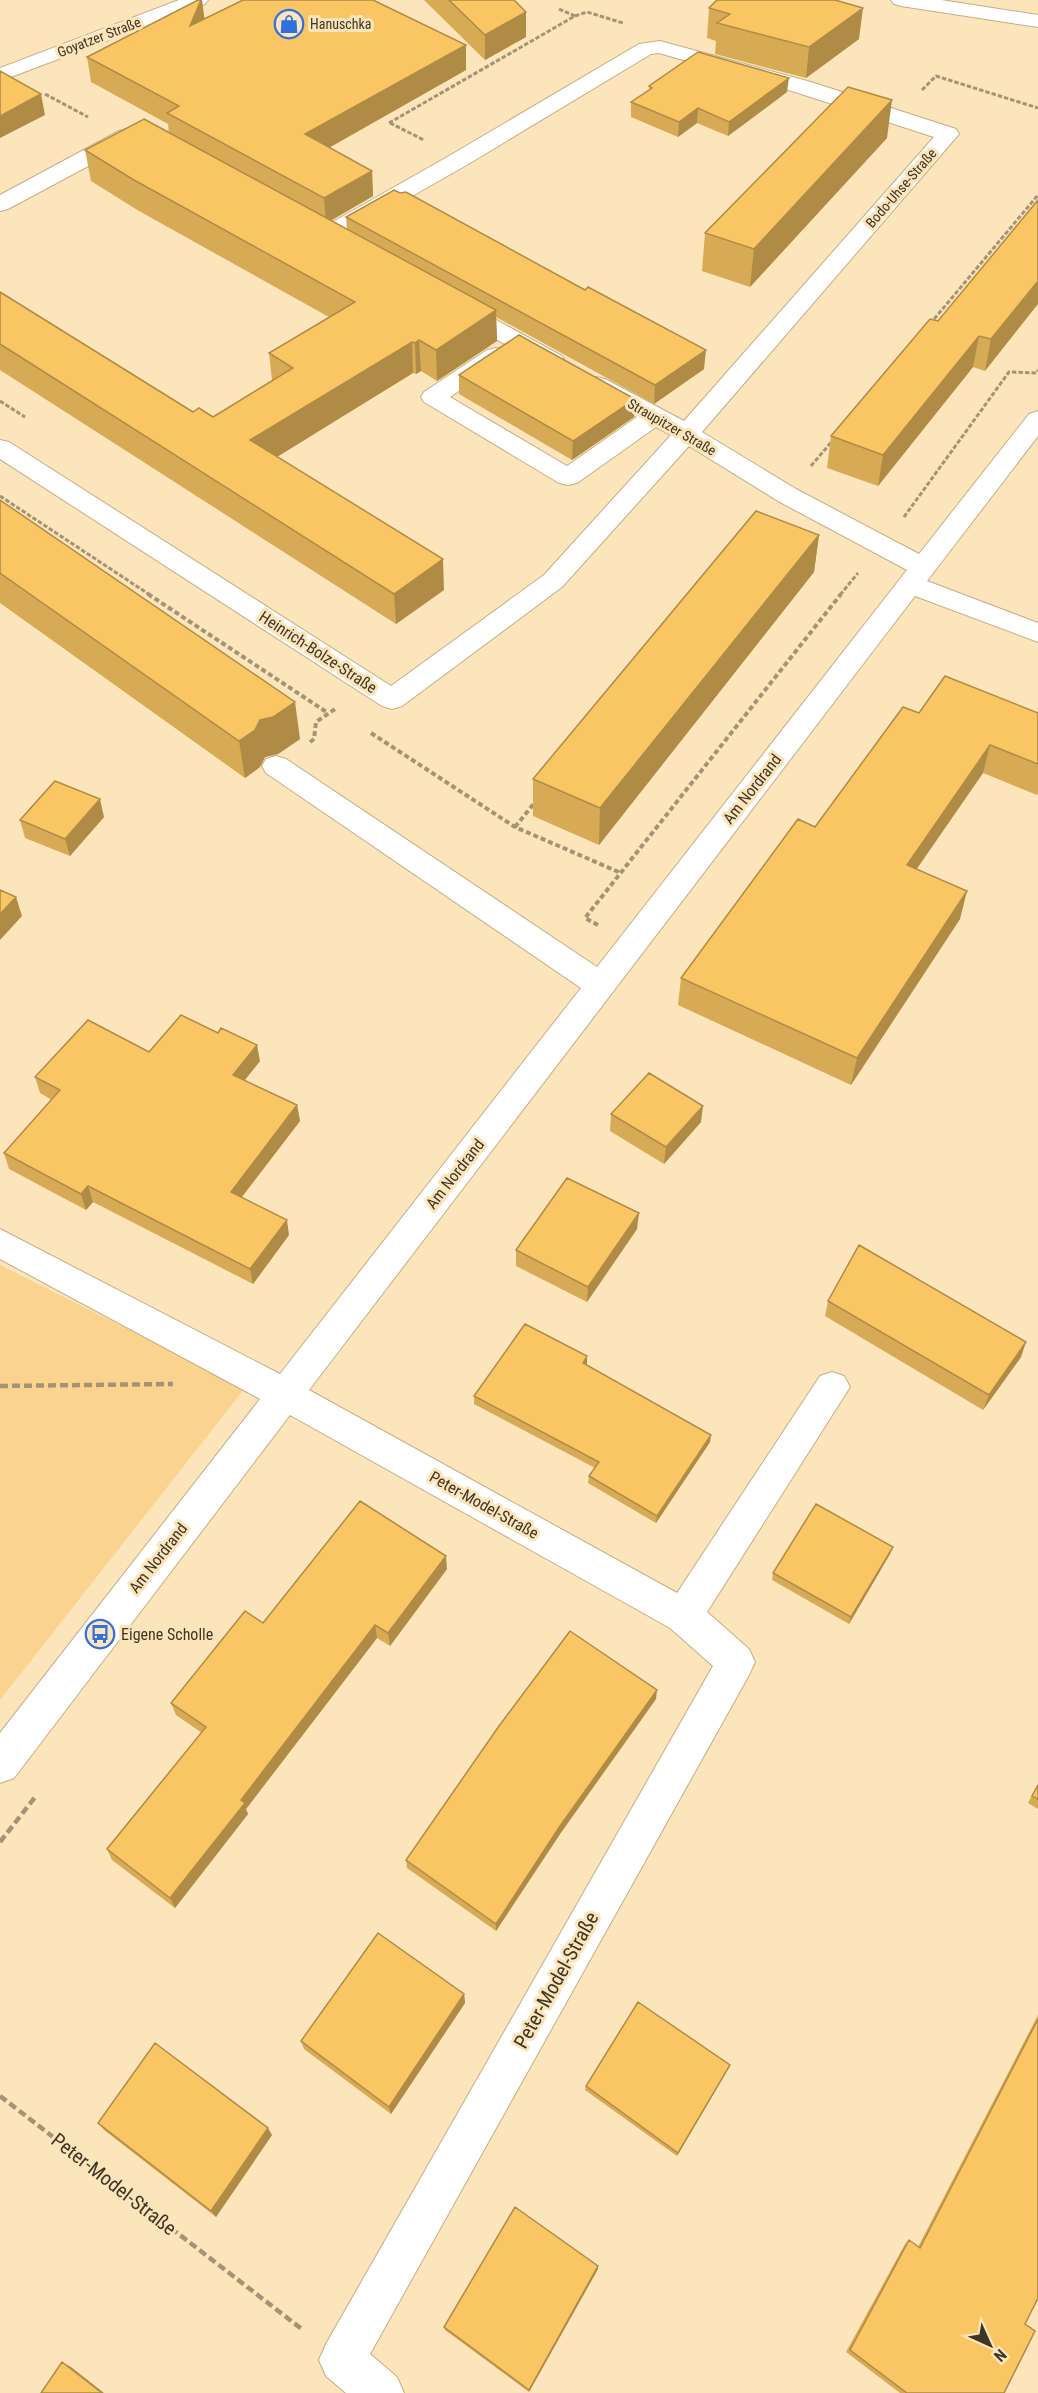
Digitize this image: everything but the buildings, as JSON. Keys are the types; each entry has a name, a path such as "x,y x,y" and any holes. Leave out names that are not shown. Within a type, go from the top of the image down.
{"street":[{"name":"Goyatzer Straße","path":"0,75 198,0"},
{"path":"901,0 1038,21"},
{"name":"Bodo-Uhse-Straße","path":"325,236 457,161 646,48 660,46 792,84 948,134 686,433"},
{"path":"0,204 140,134"},
{"name":"Straupitzer Straße","path":"437,297 686,433 917,576"},
{"path":"518,341 433,397 568,477 655,416"},
{"name":"Am Nordrand","path":"0,1764 1038,419"},
{"name":"Heinrich-Bolze-Straße","path":"0,448 392,699 554,581 627,502 686,433"},
{"path":"917,576 1038,633"},
{"path":"276,766 601,985"},
{"path":"0,1244 284,1394"},
{"path":"683,1616 831,1387"},
{"name":"Peter-Model-Straße","path":"284,1394 683,1616 736,1662 342,2360"},
{"path":"342,2360 381,2393"}],"path":[{"path":"390,123 575,16 559,9"},
{"path":"0,496 328,713"},
{"path":"276,766 314,739 316,722 334,708 343,714"},
{"path":"362,727 515,827 621,873"},
{"path":"0,1386 179,1384"},
{"name":"Peter-Model-Straße","path":"0,2096 342,2360"}],"shaded area":[{"path":"0,1265 245,1388 0,1700"}],"place":[{"name":"Hanuschka","path":"289,24"},
{"name":"Eigene Scholle","path":"100,1634"}]}
